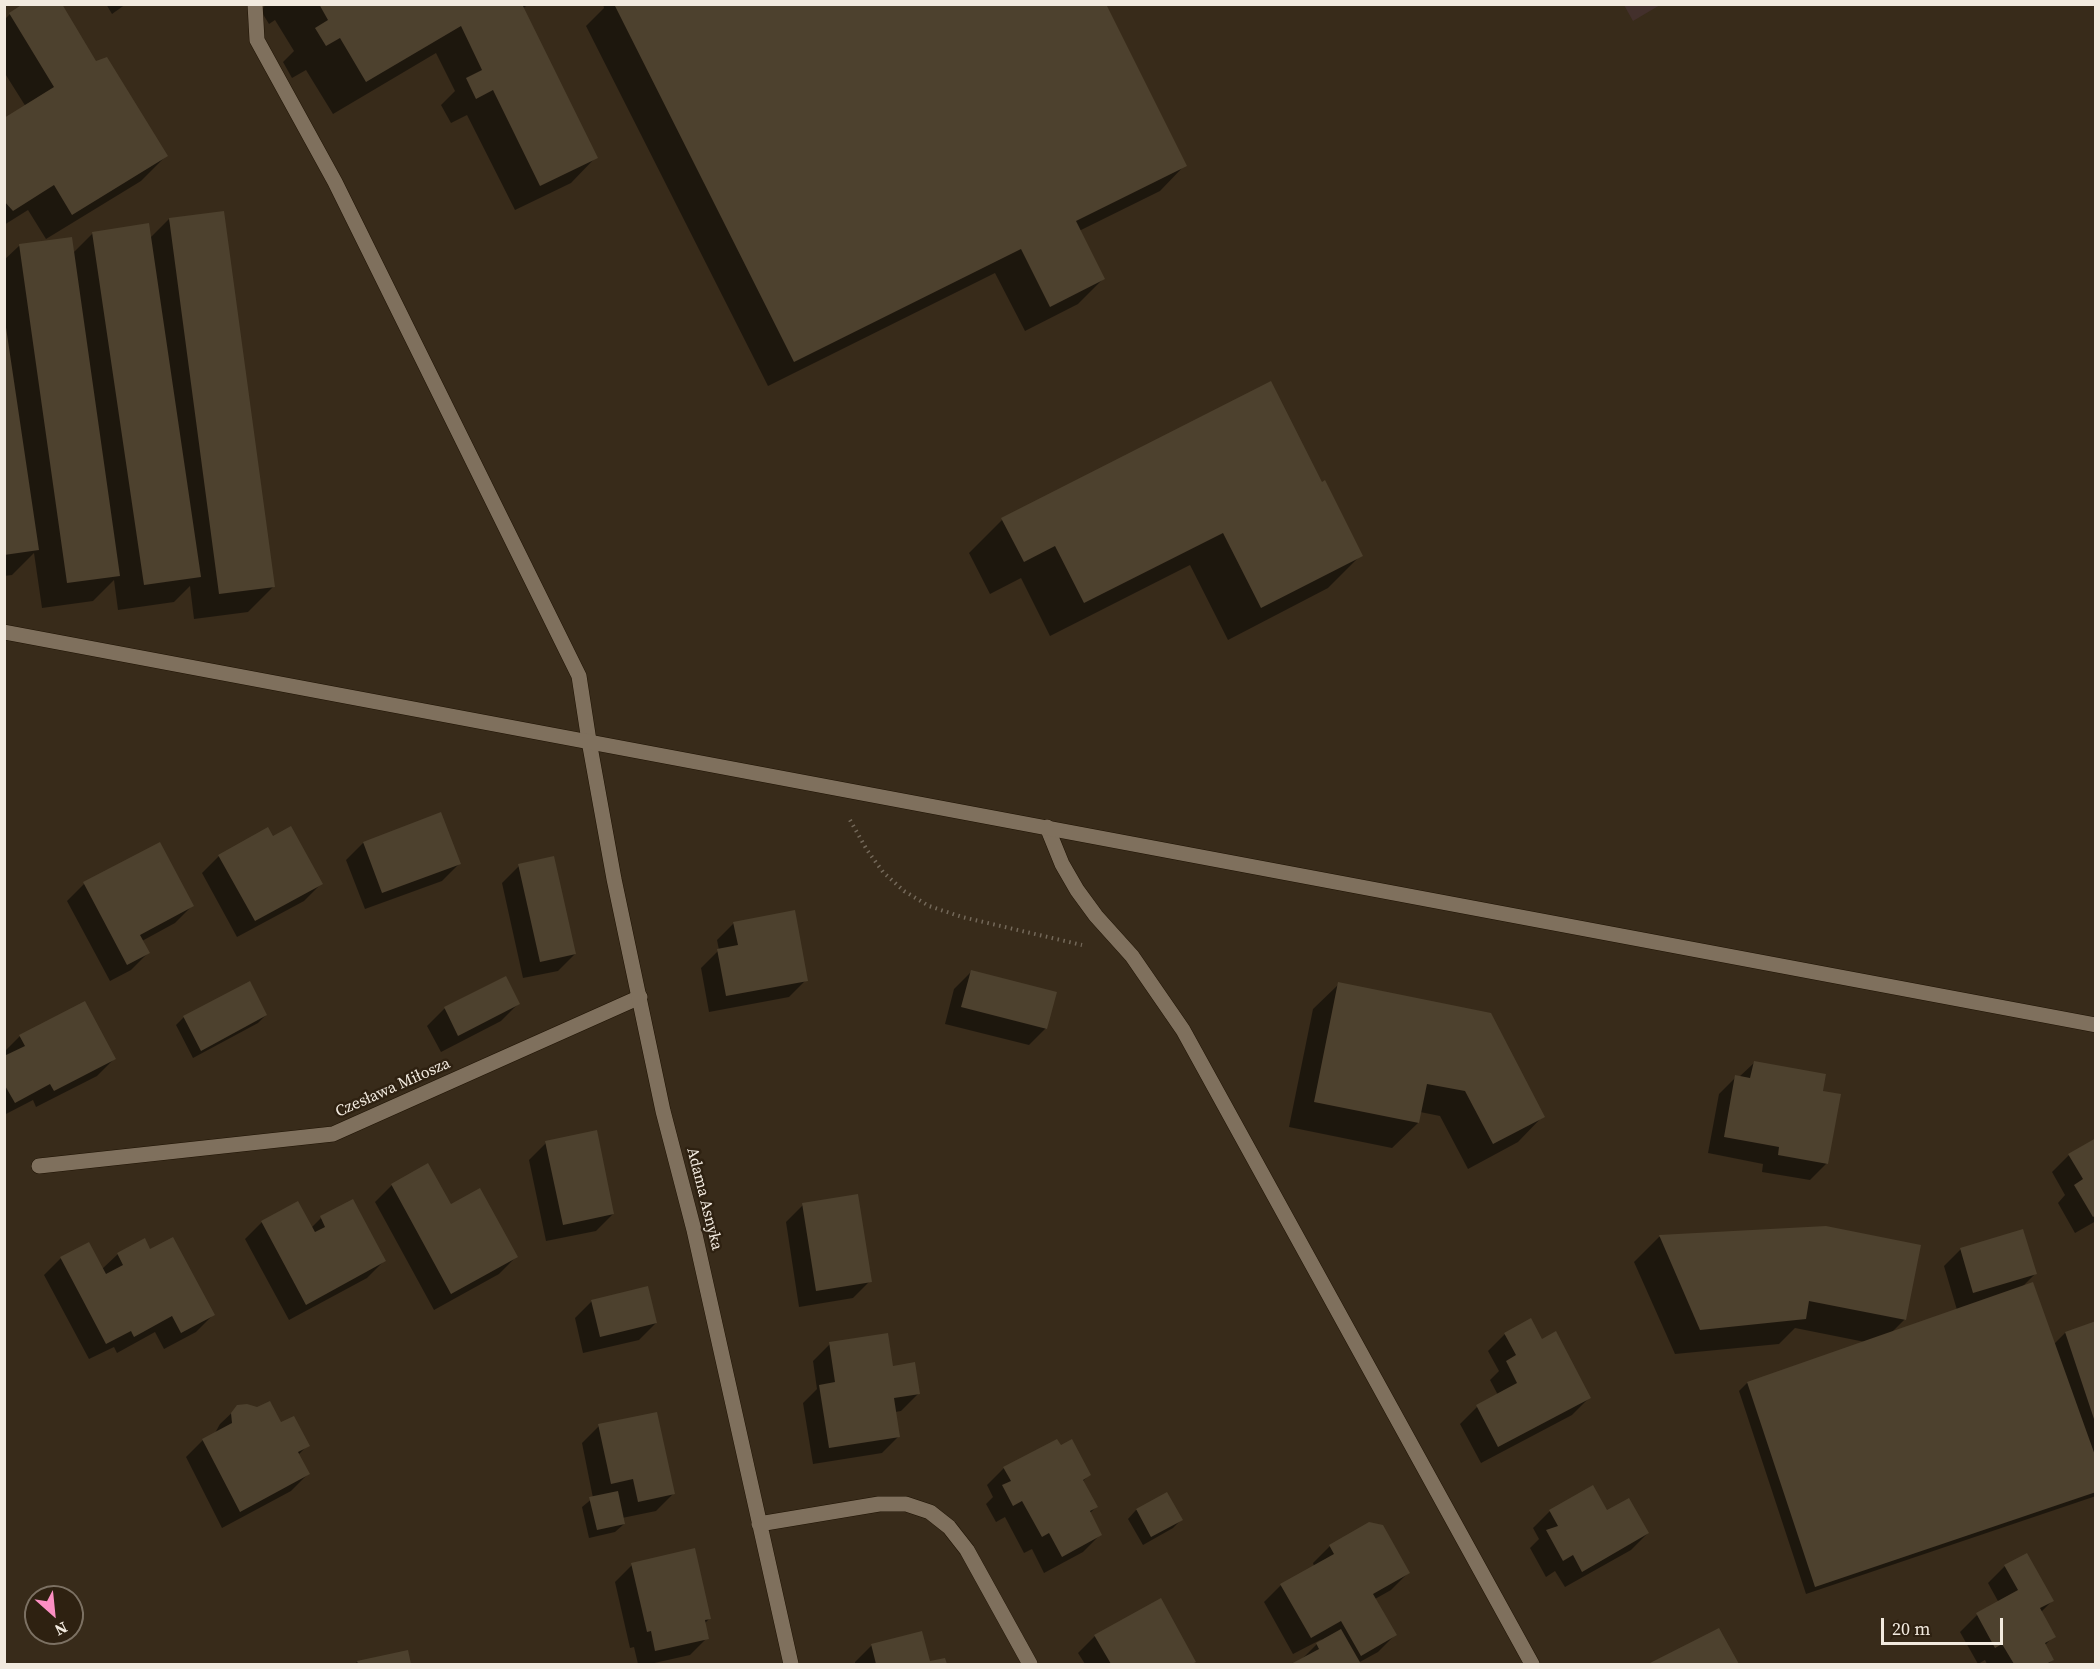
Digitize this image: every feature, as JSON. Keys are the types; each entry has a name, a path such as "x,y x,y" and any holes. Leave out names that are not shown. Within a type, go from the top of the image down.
{"street":[{"name":"Adama Asnyka","path":"255,4 257,40 335,182 579,676 614,879 663,1111 694,1230 791,1665"},
{"path":"4,632 2096,1025"},
{"path":"1047,827 1062,864 1077,890 1096,916 1132,956 1159,992 1183,1030 1532,1665"},
{"name":"Czesława Miłosza","path":"39,1166 333,1134 640,997"},
{"path":"759,1524 879,1504 906,1504 930,1512 949,1527 967,1550 1030,1665"}],"path":[{"path":"832,787 867,850 883,872 904,891 929,906 962,917 1132,956"}],"shaded area":[{"path":"1624,5 1660,5 1633,21"}],"building":[{"path":"23,4 62,4 96,61 107,57 168,156 72,215 54,185 13,211 4,201 4,118 54,87 9,13"},
{"path":"319,4 522,4 598,158 540,186 493,90 476,99 466,78 482,70 461,26 366,82 340,38 326,46 315,28 328,20"},
{"path":"614,4 1106,4 1187,166 1076,221 1105,279 1050,307 1021,249 794,362"},
{"path":"224,211 275,587 219,594 169,218"},
{"path":"149,223 201,577 144,585 92,232"},
{"path":"72,237 120,576 67,583 19,244"},
{"path":"4,314 39,550 4,555"},
{"path":"1271,381 1322,482 1325,480 1363,556 1261,608 1223,533 1084,603 1055,546 1024,562 1001,518"},
{"path":"441,812 461,864 382,893 363,842"},
{"path":"291,826 323,884 255,921 218,855 268,827 273,836"},
{"path":"160,842 194,906 140,935 150,953 127,965 83,882"},
{"path":"554,856 576,954 540,962 518,864"},
{"path":"795,910 808,981 726,996 717,949 738,945 733,922"},
{"path":"971,970 1057,992 1047,1029 961,1007"},
{"path":"506,976 520,1004 458,1036 444,1007"},
{"path":"250,981 267,1015 201,1051 183,1016"},
{"path":"1338,982 1491,1013 1545,1117 1493,1144 1465,1091 1427,1084 1419,1123 1314,1102"},
{"path":"85,1001 116,1059 54,1091 50,1084 15,1103 4,1084 4,1056 25,1046 19,1035"},
{"path":"1754,1061 1826,1074 1823,1091 1841,1094 1828,1164 1778,1155 1779,1147 1724,1137 1735,1075 1750,1078"},
{"path":"597,1130 614,1214 563,1225 545,1141"},
{"path":"2096,1138 2096,1215 2093,1217 2074,1185 2083,1179 2068,1154"},
{"path":"428,1163 451,1204 480,1188 518,1257 451,1294 391,1184"},
{"path":"858,1194 872,1282 816,1291 802,1203"},
{"path":"353,1199 386,1261 306,1305 261,1221 298,1201 315,1232 325,1227 320,1216"},
{"path":"1826,1226 1921,1245 1906,1320 1809,1301 1806,1319 1700,1330 1659,1235"},
{"path":"2023,1229 2037,1274 1973,1293 1960,1248"},
{"path":"173,1237 215,1315 181,1333 172,1316 134,1337 131,1331 106,1344 60,1257 89,1242 106,1274 123,1265 117,1253 145,1238 150,1249"},
{"path":"2033,1282 2096,1458 2096,1492 1815,1587 1747,1382"},
{"path":"648,1286 657,1323 600,1337 591,1300"},
{"path":"1531,1318 1542,1339 1556,1331 1591,1398 1498,1447 1476,1405 1517,1383 1506,1361 1516,1355 1504,1333"},
{"path":"2096,1321 2096,1422 2095,1422 2065,1332"},
{"path":"888,1333 893,1366 915,1362 920,1394 894,1398 900,1437 829,1448 819,1385 835,1382 829,1342"},
{"path":"270,1401 281,1422 294,1416 310,1446 298,1452 310,1474 240,1512 202,1439 232,1423 231,1413 237,1405 247,1404 257,1407"},
{"path":"657,1412 675,1494 638,1502 633,1479 611,1484 598,1424"},
{"path":"1057,1439 1061,1445 1072,1439 1091,1475 1083,1480 1098,1507 1090,1511 1102,1535 1062,1557 1049,1533 1042,1537 1022,1501 1013,1506 1002,1485 1011,1481 1003,1467"},
{"path":"1593,1485 1607,1510 1629,1498 1649,1533 1582,1572 1573,1555 1563,1561 1546,1530 1558,1526 1549,1510"},
{"path":"618,1491 625,1524 597,1530 589,1497"},
{"path":"1167,1492 1183,1520 1151,1537 1136,1509"},
{"path":"1369,1522 1383,1525 1410,1573 1373,1594 1397,1635 1361,1656 1341,1621 1311,1638 1280,1584 1334,1554 1329,1545"},
{"path":"695,1548 711,1619 705,1620 709,1639 655,1651 651,1631 647,1632 631,1563"},
{"path":"2027,1553 2054,1601 2040,1608 2056,1637 2045,1643 2054,1660 2046,1664 2014,1664 2002,1644 1995,1648 1976,1613 2018,1590 2004,1565"},
{"path":"1161,1598 1196,1662 1192,1664 1111,1664 1094,1635"},
{"path":"1719,1628 1739,1664 1648,1664"},
{"path":"1341,1629 1361,1664 1291,1664 1319,1649 1316,1643"},
{"path":"922,1631 930,1661 945,1658 947,1664 876,1664 871,1644"},
{"path":"408,1650 411,1664 358,1664 357,1661"}]}
